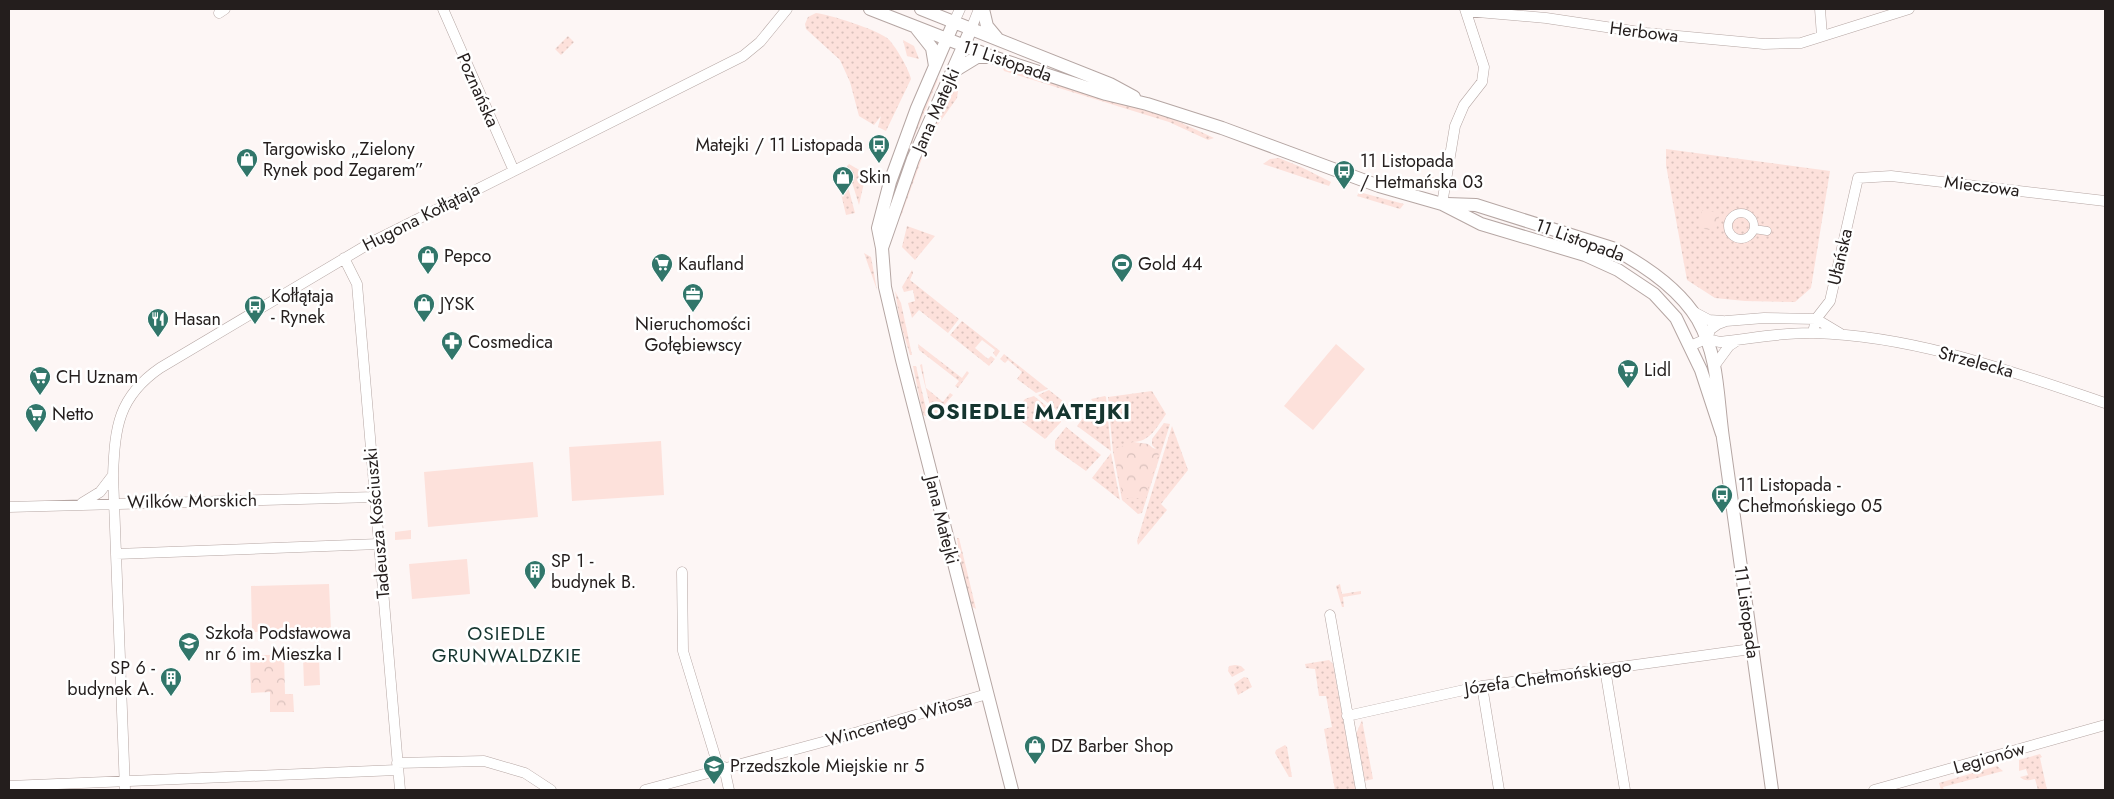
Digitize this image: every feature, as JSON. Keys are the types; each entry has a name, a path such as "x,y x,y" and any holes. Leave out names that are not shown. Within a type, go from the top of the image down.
{"street":[{"name":"Poznańska","path":"443,9 514,171"},
{"name":"Hugona Kołłątaja","path":"125,785 113,475 114,444 120,416 131,394 143,381 160,368 344,258 743,56 760,42 787,9"},
{"name":"11 Listopada","path":"870,9 993,57 1106,94 1147,104 1222,128 1379,186 1442,204 1481,224 1585,255 1631,277 1666,306 1676,318 1690,346 1722,434"},
{"name":"11 Listopada","path":"921,9 1110,84 1147,104"},
{"path":"921,9 940,9"},
{"path":"954,22 960,9"},
{"path":"971,29 981,9"},
{"path":"981,9 988,26 999,40"},
{"path":"1820,9 1822,36"},
{"name":"Herbowa","path":"1465,10 1546,18 1646,33 1764,44 1800,44 1909,9"},
{"path":"1442,204 1455,126 1464,105 1482,82 1484,67 1465,10"},
{"name":"Jana Matejki","path":"954,22 917,108 882,207 878,228 892,320 1012,790"},
{"path":"914,26 932,48 935,66"},
{"name":"Jana Matejki","path":"882,248 913,159 971,29"},
{"path":"952,73 977,57 993,57"},
{"name":"Mieczowa","path":"1858,178 1891,176 2105,201"},
{"name":"Ułańska","path":"1813,333 1816,319 1830,301 1858,178"},
{"name":"11 Listopada","path":"1442,204 1476,205 1612,248 1655,275 1691,310 1706,339 1715,365 1722,434 1772,790"},
{"path":"1754,229 1767,231"},
{"name":"Tadeusza Kościuszki","path":"344,258 356,284 400,790"},
{"path":"1691,310 1710,320 1816,319"},
{"name":"Strzelecka","path":"1816,319 1844,336"},
{"name":"Strzelecka","path":"1690,346 1706,339 1714,326 1726,321"},
{"name":"Strzelecka","path":"1706,339 1720,342 1813,333 1895,341 1963,356 2105,403"},
{"path":"1715,365 1730,346 1739,340"},
{"path":"78,504 100,492 113,475"},
{"name":"Wilków Morskich","path":"9,507 375,497"},
{"path":"116,554 379,544"},
{"path":"682,572 683,651 729,790"},
{"path":"1330,615 1361,790"},
{"name":"Józefa Chełmońskiego","path":"1347,716 1482,686 1751,649"},
{"path":"1605,669 1625,790"},
{"path":"1482,686 1499,790"},
{"name":"Wincentego Witosa","path":"645,790 842,737 987,694"},
{"name":"Legionów","path":"1874,790 2105,725"},
{"path":"9,786 125,785 484,761 524,773 550,790"}],"green space":[{"path":"816,13 832,16 881,34 894,45 911,79 886,131 878,127 881,116 874,125 859,116 850,82 840,60 806,29 805,24 808,17"},
{"path":"568,36 574,42 561,55 555,49"},
{"path":"903,40 914,46 919,59 907,56"},
{"path":"1001,64 1171,118 1214,138 1208,140 1169,122 1004,71"},
{"path":"934,77 938,79 913,140 890,213 885,212"},
{"path":"953,86 958,91 957,98 932,133"},
{"path":"926,147 901,216 899,215 914,171"},
{"path":"1666,149 1830,171 1811,288 1795,302 1745,301 1715,298 1687,280 1666,165"},
{"path":"1279,158 1331,182 1329,186 1263,164 1270,159"},
{"path":"849,164 866,174 859,205 847,166"},
{"path":"1424,176 1439,178 1432,186 1418,187"},
{"path":"846,179 855,213 846,215 838,181"},
{"path":"1359,192 1404,204 1400,209 1357,196"},
{"path":"1702,210 1719,213 1716,231 1699,228"},
{"path":"907,226 935,236 915,260 902,247"},
{"path":"864,253 871,257 877,290"},
{"path":"912,270 913,273 910,280 959,319 948,333 919,310 912,318 908,303 915,301 913,290 904,292 902,287"},
{"path":"895,291 901,303 912,355 910,355 900,322"},
{"path":"962,321 1000,351 996,357 993,353 995,350 982,340 975,348 988,359 991,356 995,359 989,366 950,335"},
{"path":"918,344 962,378 967,371 969,373 958,388 955,386 959,381 919,350"},
{"path":"1336,344 1365,369 1313,430 1284,406"},
{"path":"1004,354 1048,389 1036,393 1017,379 1022,372 1008,360 1005,363 1000,359"},
{"path":"922,364 926,388 943,402 950,393 953,395 933,418 920,365"},
{"path":"913,366 916,366 928,417 923,415"},
{"path":"1049,390 1068,405 1064,416 1038,395"},
{"path":"1152,391 1166,414 1149,437 1133,442 1156,449 1152,445 1152,439 1164,423 1170,424 1142,513 1138,514 1122,500 1113,452 1108,397"},
{"path":"1034,396 1061,418 1061,422 1045,439 1013,415 1025,399"},
{"path":"1105,396 1111,451 1077,426 1094,403 1091,399"},
{"path":"1172,426 1188,470 1161,504 1167,510 1138,545 1137,541"},
{"path":"1066,427 1101,455 1086,471 1055,449 1055,441"},
{"path":"661,441 664,495 572,501 569,447"},
{"path":"1133,442 1148,444 1159,453 1145,498 1123,498 1114,453 1117,448"},
{"path":"1111,453 1120,500 1092,478"},
{"path":"533,462 538,517 428,527 424,472"},
{"path":"411,530 411,539 395,540 395,532"},
{"path":"957,538 959,538 976,609 971,606"},
{"path":"467,559 470,594 412,599 409,564"},
{"path":"329,584 331,630 252,632 251,586"},
{"path":"1340,584 1342,594 1361,591 1361,594 1343,597 1344,607 1342,607 1336,586"},
{"path":"250,655 284,655 285,694 293,694 294,712 270,712 270,692 251,693"},
{"path":"303,657 319,657 320,685 304,686"},
{"path":"1329,660 1333,664 1356,790 1335,790 1324,729 1332,727 1326,696 1319,696 1315,669 1306,668 1305,664"},
{"path":"1229,666 1241,666 1245,670 1232,677 1228,671"},
{"path":"1244,677 1248,678 1252,687 1238,695 1234,684"},
{"path":"1362,720 1373,779 1365,781 1356,734"},
{"path":"1285,745 1287,747 1292,777 1289,777 1275,753 1276,750"},
{"path":"2040,754 2047,790 2038,790 2035,779 2025,780 2020,777 2028,775 2026,769 2019,771 2019,760"},
{"path":"1997,766 2003,771 1943,787 1944,790 1941,790 1939,783"}],"place":[{"name":"Matejki / 11 Listopada","path":"879,164"},
{"name":"Targowisko „Zielony Rynek pod Zegarem”","path":"247,178"},
{"name":"11 Listopada / Hetmańska 03","path":"1344,190"},
{"name":"Skin","path":"843,196"},
{"name":"Pepco","path":"428,275"},
{"name":"Kaufland","path":"662,283"},
{"name":"Gold 44","path":"1122,283"},
{"name":"Nieruchomości Gołębiewscy","path":"693,313"},
{"name":"JYSK","path":"424,323"},
{"name":"Kołłątaja - Rynek","path":"255,325"},
{"name":"Hasan","path":"158,338"},
{"name":"Cosmedica","path":"452,361"},
{"name":"Lidl","path":"1628,389"},
{"name":"CH Uznam","path":"40,396"},
{"name":"Netto","path":"36,433"},
{"name":"11 Listopada - Chełmońskiego 05","path":"1722,514"},
{"name":"SP 1 - budynek B.","path":"535,590"},
{"name":"Szkoła Podstawowa nr 6 im. Mieszka I","path":"189,662"},
{"name":"SP 6 - budynek A.","path":"171,697"},
{"name":"DZ Barber Shop","path":"1035,765"},
{"name":"Przedszkole Miejskie nr 5","path":"714,785"}],"district":[{"name":"OSIEDLE MATEJKI","path":"1029,411"},
{"name":"OSIEDLE GRUNWALDZKIE","path":"507,644"}]}
